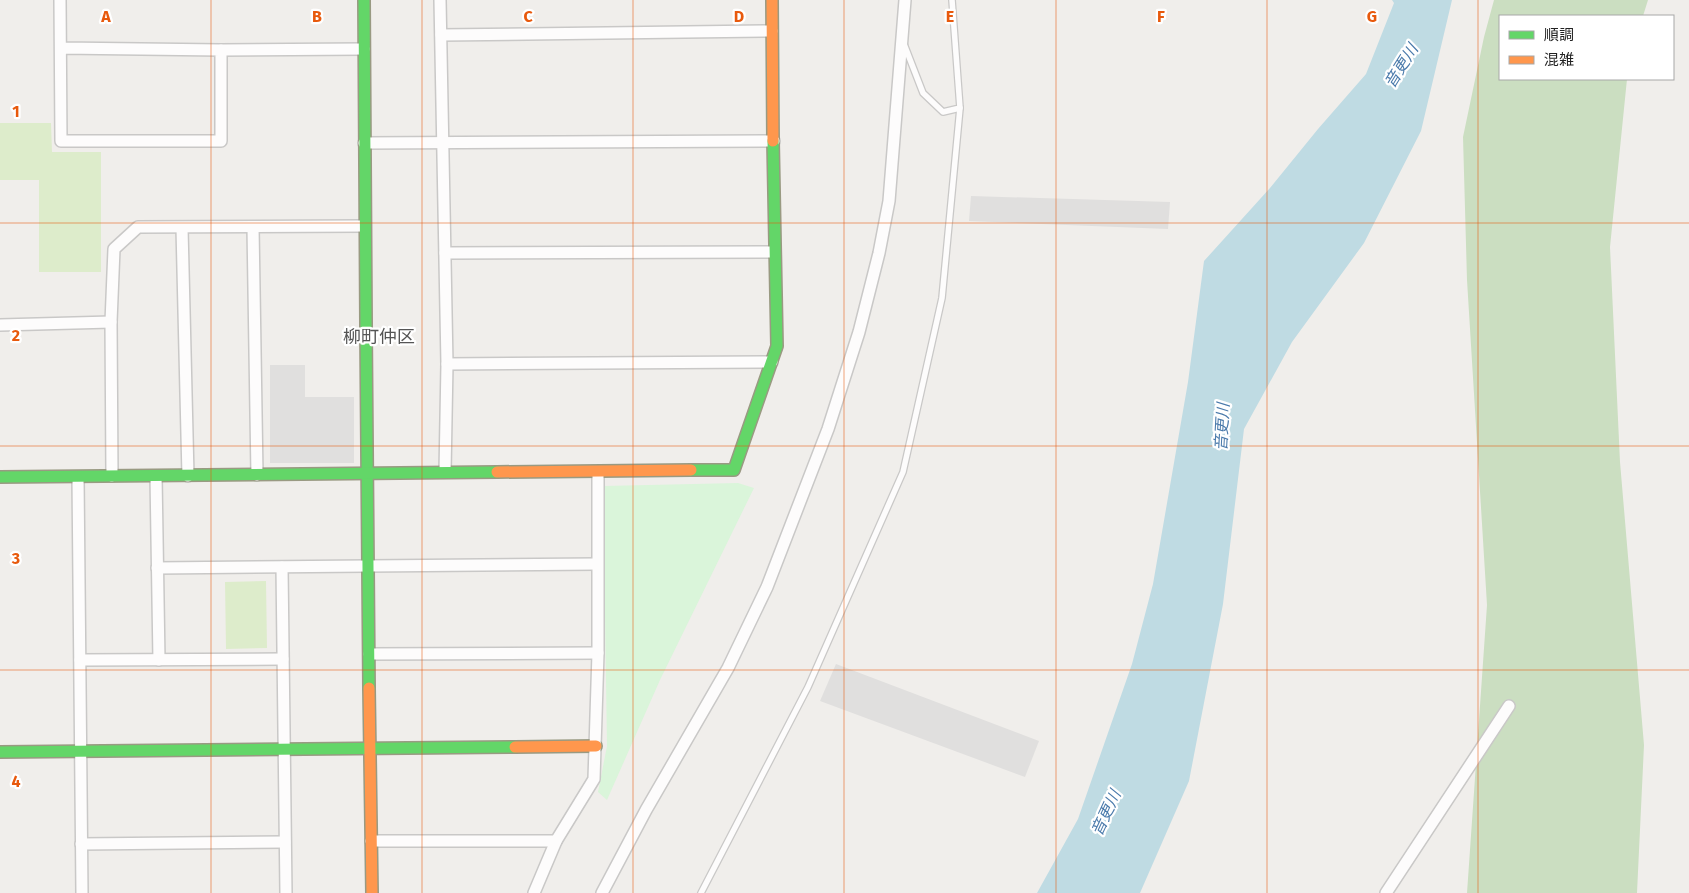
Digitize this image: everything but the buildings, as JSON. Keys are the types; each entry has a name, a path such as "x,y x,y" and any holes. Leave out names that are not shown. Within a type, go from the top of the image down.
{"street":[{"path":"60,0 61,141 221,141 221,50"},
{"path":"364,0 367,566 372,893"},
{"path":"440,0 447,364 445,472"},
{"path":"0,477 734,470 778,346 774,252 772,0"},
{"path":"602,893 646,810 728,668 767,588 828,429 859,332 879,253 888,201 905,0"},
{"path":"441,35 772,30"},
{"path":"61,48 364,50"},
{"path":"364,143 774,141"},
{"path":"253,226 257,475"},
{"path":"112,476 111,322 114,249 138,227 364,226"},
{"path":"182,228 188,476"},
{"path":"445,253 774,252"},
{"path":"0,325 111,322"},
{"path":"447,364 772,362"},
{"path":"534,893 556,841 594,779 598,653 598,472"},
{"path":"156,476 159,660"},
{"path":"78,477 82,893"},
{"path":"158,568 597,564"},
{"path":"282,567 286,893"},
{"path":"369,654 598,653"},
{"path":"80,660 283,659"},
{"path":"1386,893 1509,706"},
{"path":"0,752 596,746"},
{"path":"371,841 556,841"},
{"path":"81,844 285,842"}],"lane":[{"path":"702,893 808,687 903,472 942,298 960,108 952,0"},
{"path":"902,40 923,94 943,112 960,108"}],"green space":[{"path":"1494,0 1648,0 1643,15 1499,15 1499,80 1627,80 1610,247 1620,462 1644,745 1637,893 1467,893 1487,605 1467,280 1463,137 1484,37"},
{"path":"0,123 51,123 52,152 101,152 101,272 39,272 39,180 0,180"},
{"path":"738,483 754,488 660,680 607,800 598,792 607,746 603,486"},
{"path":"266,581 267,648 226,649 225,582"}],"shaded area":[{"path":"971,196 1170,202 1168,229 969,221"},
{"path":"270,365 305,365 305,397 354,397 354,463 270,463"},
{"path":"836,664 1039,741 1025,777 820,701"}],"water":[{"name":"音更川","path":"1392,0 1452,0 1421,131 1364,243 1292,342 1244,429 1223,604 1189,781 1140,893 1037,893 1078,819 1132,664 1153,584 1188,382 1204,261 1270,188 1366,74 1394,3"}],"traffic: fast":[{"path":"364,0 369,688"},
{"path":"691,470 734,470 777,346 773,141"},
{"path":"0,477 497,472"},
{"path":"0,752 515,747"}],"traffic: slow":[{"path":"772,0 773,141"},
{"path":"497,472 691,470"},
{"path":"369,688 372,893"},
{"path":"515,747 596,746"}],"district":[{"name":"柳町仲区","path":"379,337"}]}
